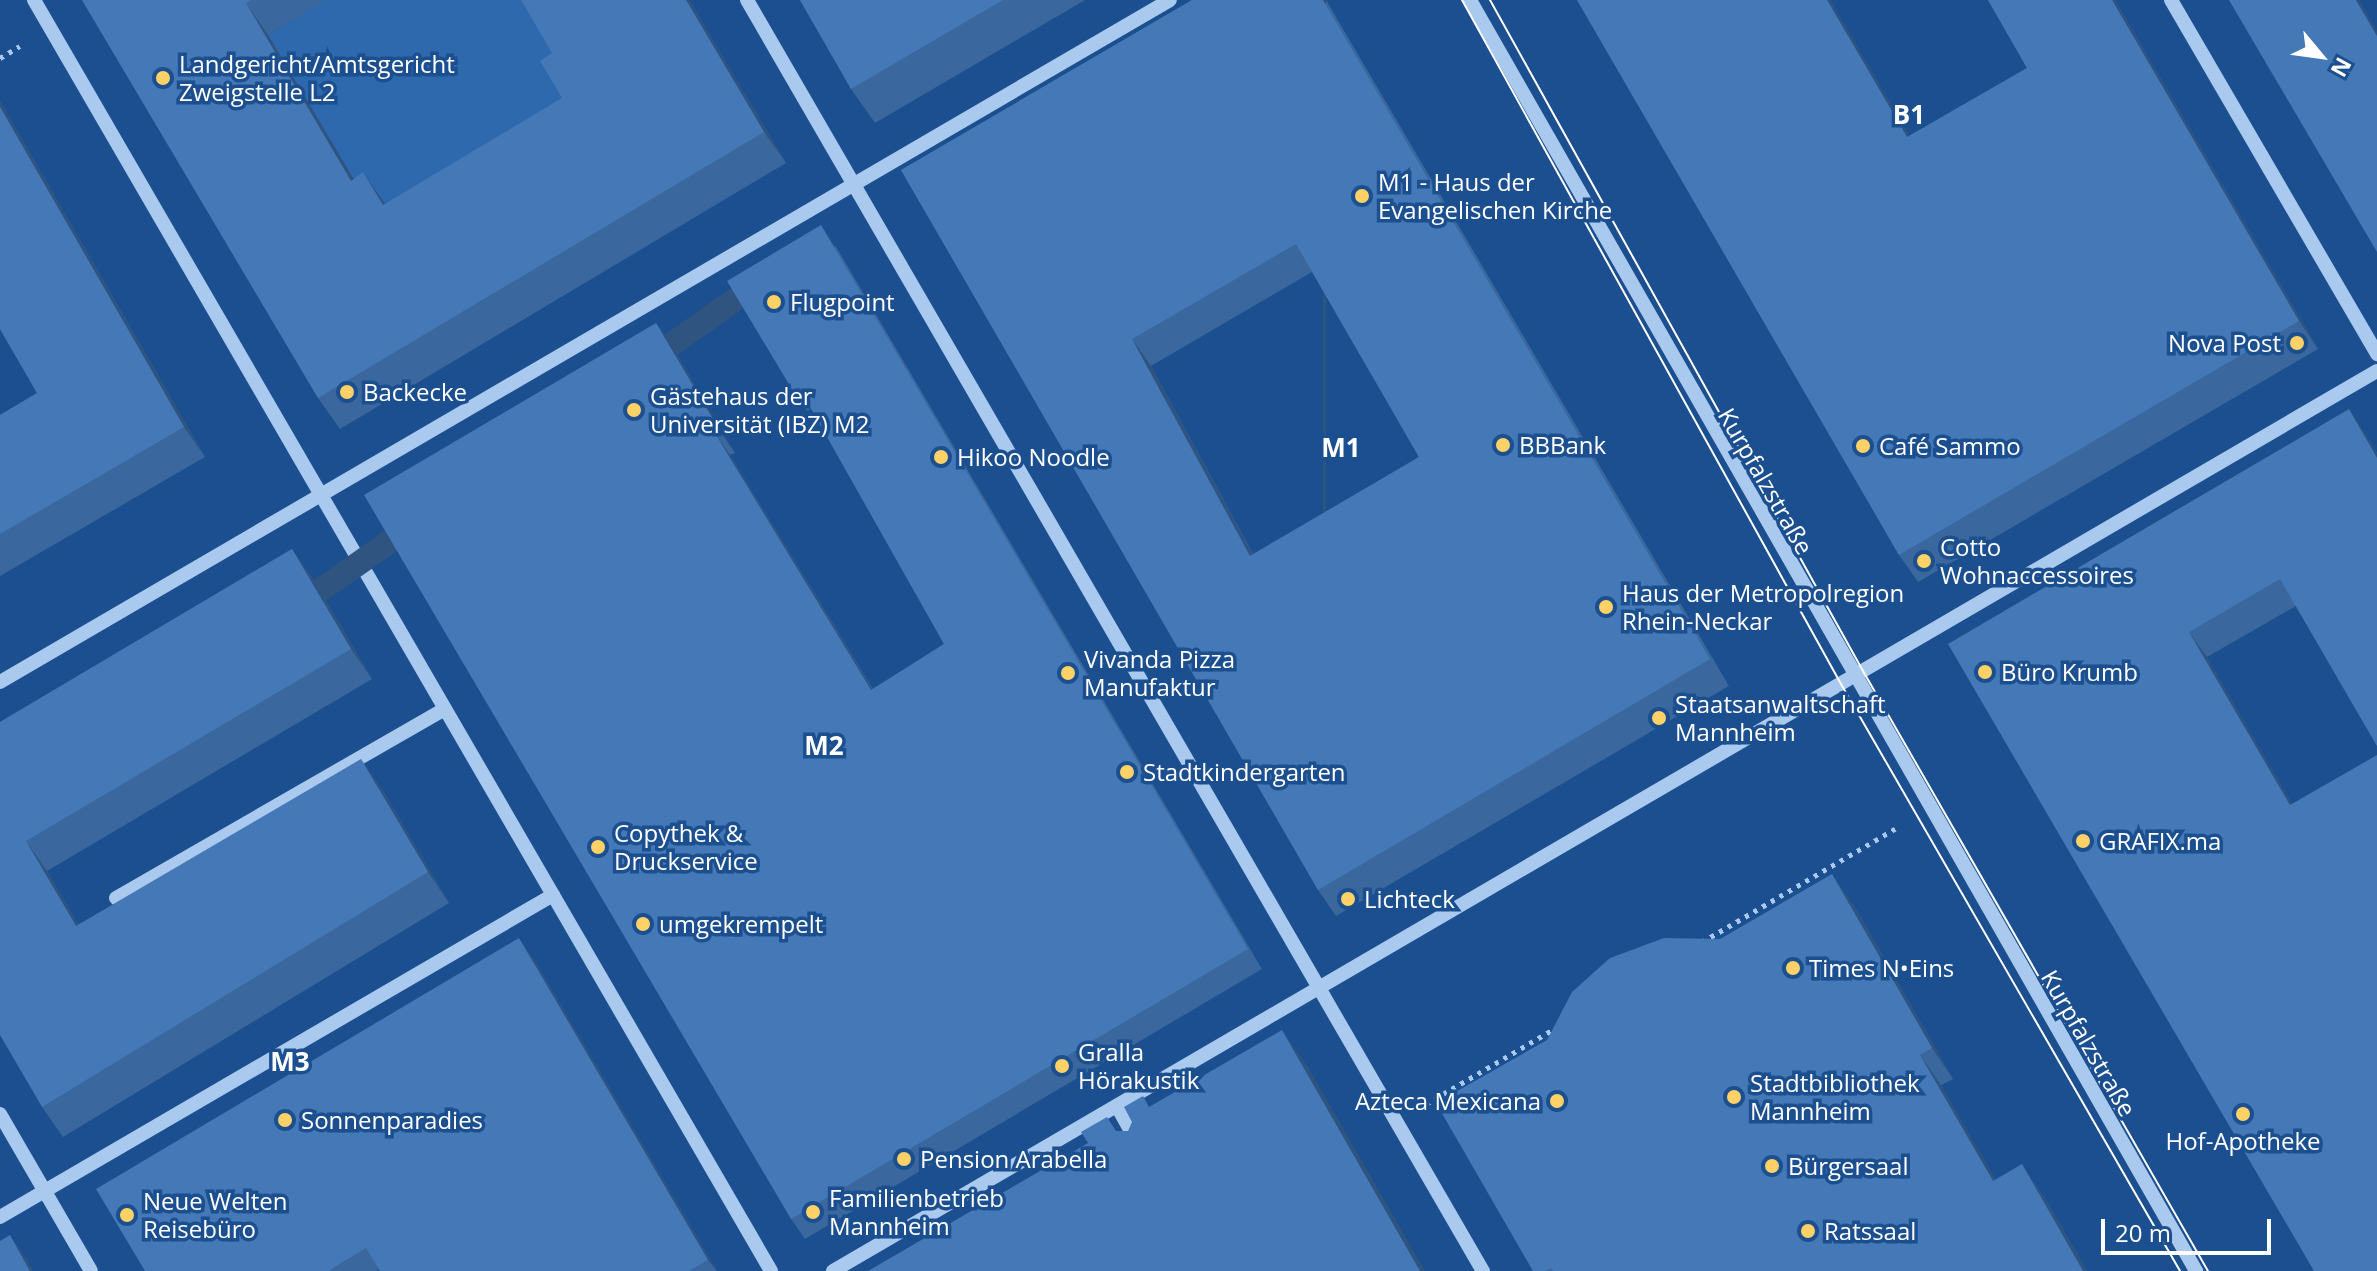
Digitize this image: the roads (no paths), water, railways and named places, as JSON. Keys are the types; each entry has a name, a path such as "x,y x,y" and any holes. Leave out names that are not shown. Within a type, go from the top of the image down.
{"street":[{"path":"34,0 771,1271"},
{"path":"747,0 1483,1271"},
{"path":"0,682 1170,0"},
{"name":"Kurpfalzstraße","path":"1471,0 1930,812 2196,1271"},
{"path":"2171,0 2377,354"},
{"path":"833,1271 2377,371"},
{"path":"116,898 445,709"},
{"path":"0,1217 553,895"},
{"path":"1117,1106 1148,1160"},
{"path":"0,1114 91,1271"}],"tram line":[{"path":"1462,0 1841,684 2180,1271"},
{"path":"1490,0 1863,671 2208,1271"}],"place":[{"name":"Landgericht/Amtsgericht Zweigstelle L2","path":"163,78"},
{"name":"M1 - Haus der Evangelischen Kirche","path":"1362,196"},
{"name":"Flugpoint","path":"774,302"},
{"name":"Nova Post","path":"2297,343"},
{"name":"Backecke","path":"347,392"},
{"name":"Gästehaus der Universität (IBZ) M2","path":"634,410"},
{"name":"BBBank","path":"1503,445"},
{"name":"Café Sammo","path":"1863,446"},
{"name":"Hikoo Noodle","path":"941,457"},
{"name":"Cotto Wohnaccessoires","path":"1924,561"},
{"name":"Haus der Metropolregion Rhein-Neckar","path":"1606,607"},
{"name":"Büro Krumb","path":"1985,672"},
{"name":"Vivanda Pizza Manufaktur","path":"1068,673"},
{"name":"Staatsanwaltschaft Mannheim","path":"1659,718"},
{"name":"Stadtkindergarten","path":"1127,772"},
{"name":"GRAFIX.ma","path":"2083,841"},
{"name":"Copythek & Druckservice","path":"598,847"},
{"name":"Lichteck","path":"1348,899"},
{"name":"umgekrempelt","path":"643,924"},
{"name":"Times N•Eins","path":"1793,968"},
{"name":"Gralla Hörakustik","path":"1062,1066"},
{"name":"Stadtbibliothek Mannheim","path":"1734,1097"},
{"name":"Azteca Mexicana","path":"1557,1101"},
{"name":"Hof-Apotheke","path":"2243,1114"},
{"name":"Sonnenparadies","path":"285,1120"},
{"name":"Pension Arabella","path":"904,1159"},
{"name":"Bürgersaal","path":"1772,1166"},
{"name":"Familienbetrieb Mannheim","path":"813,1212"},
{"name":"Neue Welten Reisebüro","path":"127,1215"},
{"name":"Ratssaal","path":"1808,1231"}],"district":[{"name":"B1","path":"1909,115"},
{"name":"M1","path":"1341,448"},
{"name":"M2","path":"824,746"},
{"name":"M3","path":"290,1062"}]}
